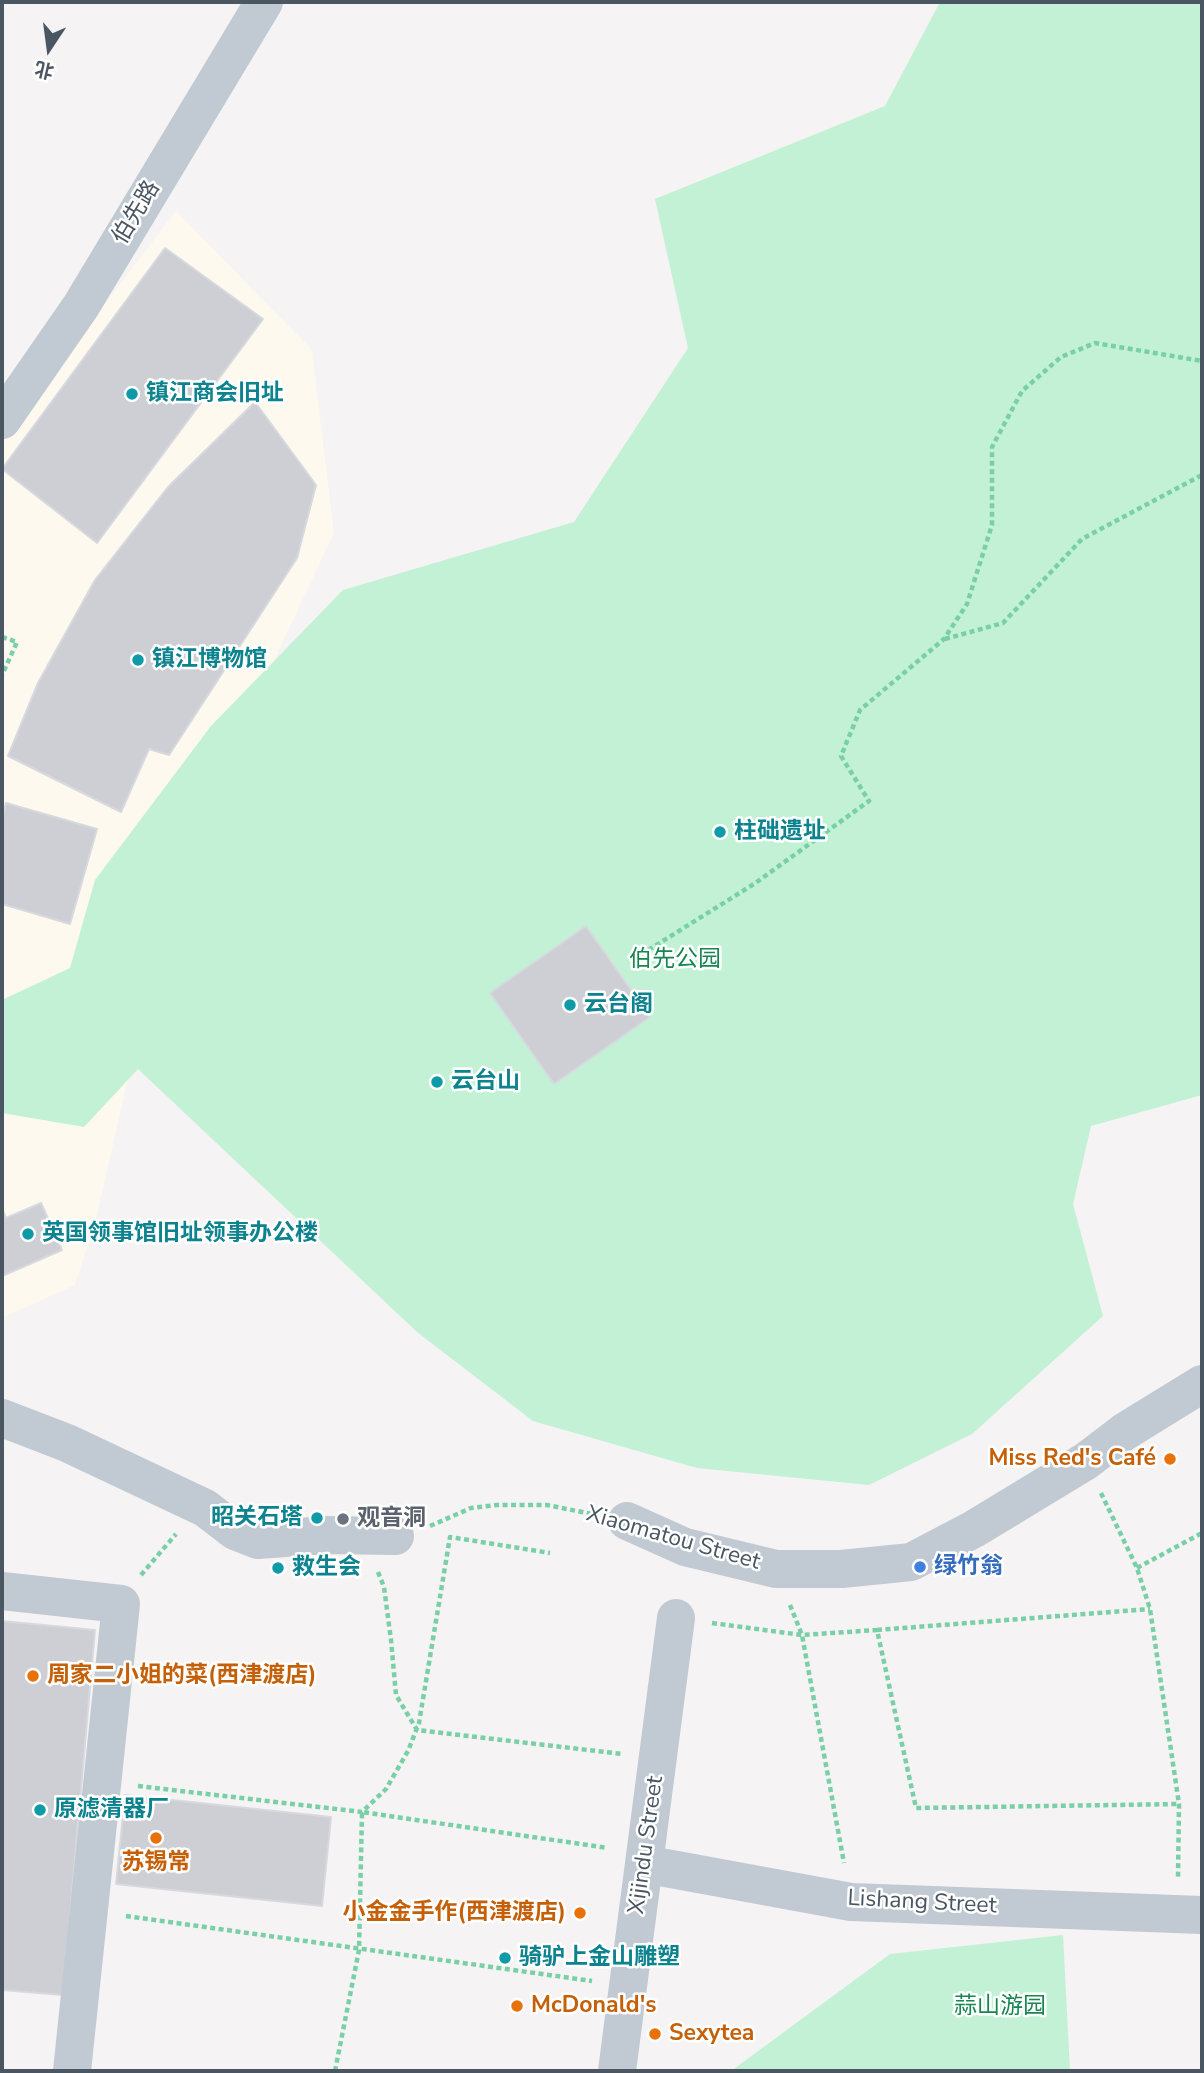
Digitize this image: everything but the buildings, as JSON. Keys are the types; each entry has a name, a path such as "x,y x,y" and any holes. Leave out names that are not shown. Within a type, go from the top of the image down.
{"street":[{"name":"伯先路","path":"2,420 81,306 264,2"},
{"name":"Xiaomatou Street","path":"627,1521 685,1547 776,1569 841,1569 911,1562 974,1529 1086,1461 1124,1432 1202,1384"},
{"path":"2,1418 66,1443 205,1508 235,1531 258,1540 380,1536"},
{"path":"2,1591 121,1604 72,2071"},
{"name":"Xijindu Street","path":"617,2071 676,1618"},
{"name":"Lishang Street","path":"644,1864 851,1902 1190,1915"}],"path":[{"path":"634,959 754,884 869,801 841,756 860,710 944,639 967,604 992,526 992,447 1022,391 1061,356 1095,343 1202,361"},
{"path":"944,639 1003,623 1082,539 1202,475"},
{"path":"2,637 17,642 2,675"},
{"path":"1086,1461 1137,1568 1150,1609 1179,1804 1190,1915"},
{"name":"Xiaomatou Street","path":"380,1536 431,1526 471,1508 497,1505 547,1505 627,1521"},
{"path":"1137,1568 1202,1533"},
{"path":"380,1536 396,1695 417,1730"},
{"path":"335,2071 359,1950 362,1812 386,1789 417,1730 450,1537 550,1553"},
{"path":"138,1580 170,1539"},
{"path":"676,1618 802,1635 1150,1609"},
{"path":"877,1630 916,1808 1179,1804"},
{"path":"802,1635 851,1902"},
{"path":"417,1730 658,1758"},
{"path":"103,1782 362,1812 631,1851 644,1864"},
{"path":"89,1910 628,1986"}],"shaded area":[{"name":"镇江博物馆","path":"176,211 312,350 334,533 214,788 130,1070 95,1223 75,1285 2,1318 2,438"}],"green space":[{"name":"伯先公园","path":"940,2 1202,2 1202,1095 1091,1126 1073,1204 1103,1316 972,1434 869,1485 697,1468 533,1421 417,1332 138,1069 84,1127 2,1113 2,1000 70,968 95,880 211,726 343,590 574,522 688,348 655,199 885,106"},
{"name":"蒜山游园","path":"1063,1935 1070,2071 731,2071 890,1954"}],"place":[{"name":"镇江商会旧址","path":"132,394"},
{"name":"镇江博物馆","path":"138,660"},
{"name":"柱础遗址","path":"720,832"},
{"name":"云台阁","path":"570,1005"},
{"name":"云台山","path":"437,1082"},
{"name":"英国领事馆旧址领事办公楼","path":"28,1234"},
{"name":"Miss Red's Café","path":"1170,1459"},
{"name":"昭关石塔","path":"317,1518"},
{"name":"观音洞","path":"343,1519"},
{"name":"绿竹翁","path":"920,1567"},
{"name":"救生会","path":"278,1568"},
{"name":"周家二小姐的菜(西津渡店)","path":"33,1676"},
{"name":"原滤清器厂","path":"40,1810"},
{"name":"苏锡常","path":"156,1838"},
{"name":"小金金手作(西津渡店)","path":"580,1913"},
{"name":"骑驴上金山雕塑","path":"505,1958"},
{"name":"McDonald's","path":"517,2006"},
{"name":"Sexytea","path":"655,2034"}]}
